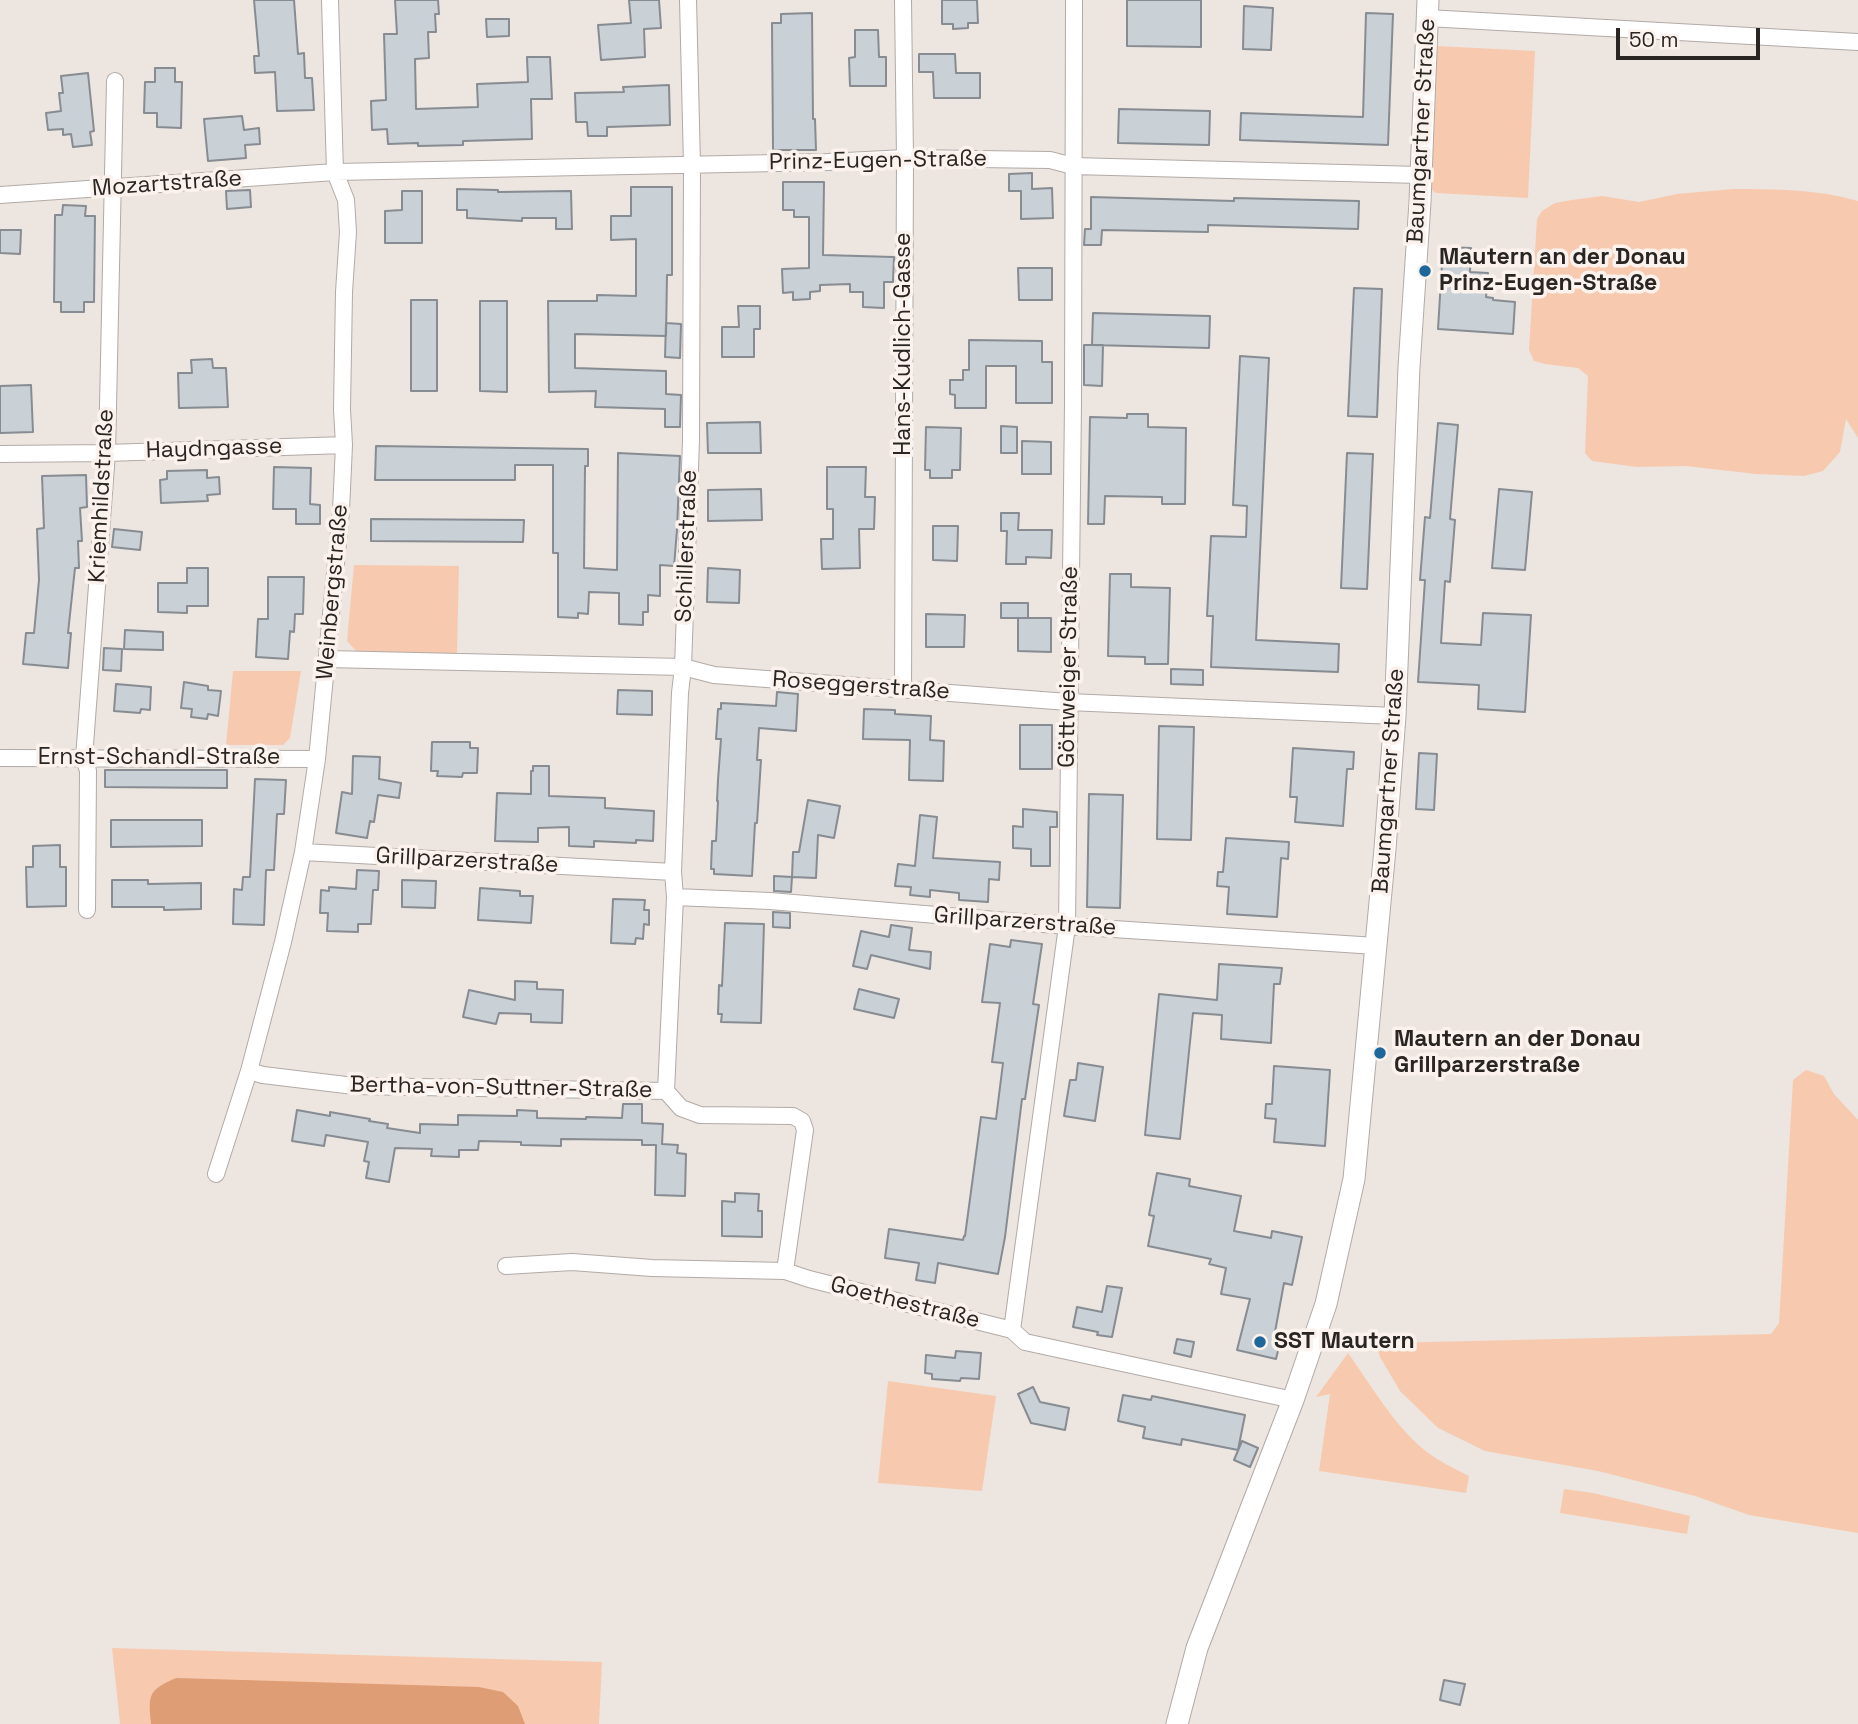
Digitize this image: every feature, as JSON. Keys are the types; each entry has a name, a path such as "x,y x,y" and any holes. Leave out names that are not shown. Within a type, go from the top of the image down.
{"street":[{"name":"Weinbergstraße","path":"216,1174 249,1071 283,943 303,852 317,759 327,659 341,511 344,292 348,232 346,200 335,172 330,0"},
{"name":"Schillerstraße","path":"666,1091 691,440 692,165 688,0"},
{"name":"Hans-Kudlich-Gasse","path":"903,0 903,688"},
{"name":"Göttweiger Straße","path":"1012,1329 1067,926 1074,0"},
{"path":"1428,9 1858,42"},
{"name":"Baumgartner Straße","path":"1177,1724 1197,1648 1293,1400 1326,1304 1354,1179 1395,716 1409,367 1420,202 1428,9"},
{"name":"Kriemhildstraße","path":"87,910 88,771 84,758 107,453 115,81"},
{"name":"Prinz-Eugen-Straße","path":"335,172 905,158 1050,160 1073,166 1420,175"},
{"name":"Mozartstraße","path":"0,195 335,172"},
{"name":"Haydngasse","path":"0,454 344,445"},
{"name":"Roseggerstraße","path":"327,659 683,667 714,676 1068,702 1395,716"},
{"name":"Ernst-Schandl-Straße","path":"0,758 317,759"},
{"name":"Grillparzerstraße","path":"303,852 673,872"},
{"name":"Grillparzerstraße","path":"675,898 769,901 1067,926 1376,946"},
{"name":"Bertha-von-Suttner-Straße","path":"249,1071 354,1086 666,1091 681,1108 700,1115 793,1116 802,1121 805,1130 785,1271"},
{"name":"Goethestraße","path":"506,1266 572,1262 652,1268 785,1271 1012,1329 1025,1342 1293,1400"}],"shaded area":[{"path":"1437,46 1535,51 1528,198 1436,193 1431,189"},
{"path":"1733,189 1812,192 1858,201 1858,438 1846,419 1840,452 1823,471 1804,476 1686,466 1637,467 1592,461 1585,453 1588,376 1578,368 1534,361 1529,350 1537,219 1542,211 1555,203 1572,200 1602,196 1639,202 1677,194"},
{"path":"354,565 459,566 457,654 357,652 347,641"},
{"path":"233,671 301,671 290,738 283,745 226,745"},
{"path":"1806,1070 1824,1076 1834,1094 1858,1120 1858,1533 1749,1515 1695,1496 1598,1471 1485,1451 1438,1428 1400,1391 1378,1351 1386,1343 1771,1334 1779,1323 1793,1080"},
{"path":"1348,1353 1382,1403 1411,1438 1445,1464 1469,1476 1466,1493 1319,1471 1330,1394 1316,1397"},
{"path":"888,1381 996,1396 982,1491 878,1483"},
{"path":"1564,1489 1593,1493 1690,1516 1687,1534 1560,1513"},
{"path":"112,1648 602,1662 599,1724 120,1724"},
{"path":"176,1678 479,1687 503,1692 518,1706 525,1724 151,1724 152,1695 160,1686"}],"building":[{"path":"254,0 294,0 298,54 304,53 305,78 312,78 314,110 277,111 275,72 255,73 254,56 259,56"},
{"path":"395,0 438,0 439,14 435,14 436,32 428,32 429,58 415,59 416,109 478,107 477,84 528,82 527,57 550,57 552,99 531,99 532,139 463,141 463,145 418,146 418,143 388,144 387,129 372,130 371,101 386,100 384,34 397,34"},
{"path":"629,0 659,0 661,28 644,29 645,57 601,60 598,25 631,23"},
{"path":"942,0 977,0 978,23 968,23 968,28 953,29 953,24 942,24"},
{"path":"1127,0 1201,0 1201,47 1127,46"},
{"path":"1244,6 1273,8 1271,50 1243,49"},
{"path":"812,13 816,150 773,150 772,23 781,23 781,14"},
{"path":"1366,13 1393,14 1388,145 1240,140 1241,113 1363,117"},
{"path":"486,19 509,19 509,36 487,37"},
{"path":"855,30 878,30 879,57 886,57 886,86 850,86 849,58 855,57"},
{"path":"919,54 955,54 956,73 980,73 980,98 934,98 933,72 919,72"},
{"path":"155,68 175,68 175,82 182,82 181,128 157,127 157,113 144,113 145,82 155,82"},
{"path":"88,73 94,131 90,132 92,145 73,147 71,134 63,135 63,129 48,130 46,113 61,111 61,76"},
{"path":"669,85 670,125 607,127 607,136 588,136 587,122 576,122 575,93 624,92 623,87"},
{"path":"1119,109 1210,111 1209,145 1118,143"},
{"path":"242,116 244,130 259,128 260,144 245,145 246,158 208,161 204,119"},
{"path":"1032,173 1032,189 1052,188 1053,218 1021,219 1021,191 1009,191 1009,174"},
{"path":"783,182 824,182 823,255 894,257 893,282 884,282 884,308 863,307 863,292 850,292 850,284 820,285 820,291 810,292 810,299 793,300 793,292 783,293 782,269 809,268 809,217 794,217 794,210 783,210"},
{"path":"631,187 672,187 672,275 667,275 666,336 575,334 575,368 666,371 666,394 681,395 680,427 665,427 665,409 595,407 596,391 549,392 548,301 597,301 597,295 636,296 636,239 611,240 611,216 631,216"},
{"path":"457,189 498,192 571,191 572,229 556,229 556,218 522,218 522,221 467,218 467,210 457,210"},
{"path":"250,190 251,207 227,209 226,191"},
{"path":"402,191 422,191 422,243 385,243 385,211 402,210"},
{"path":"1091,197 1359,201 1358,229 1208,225 1208,232 1102,230 1101,245 1084,245 1085,229 1091,229"},
{"path":"63,205 86,206 85,216 95,216 94,302 84,302 84,312 61,312 61,302 54,302 55,215 62,215"},
{"path":"0,230 21,230 20,254 0,253"},
{"path":"1443,247 1471,248 1470,272 1488,273 1486,297 1515,302 1513,334 1438,329"},
{"path":"1018,268 1052,268 1052,300 1019,300"},
{"path":"1354,288 1382,289 1377,417 1348,416"},
{"path":"411,300 437,300 437,391 411,391"},
{"path":"480,301 507,301 507,392 480,391"},
{"path":"738,306 760,306 760,329 754,329 754,357 722,357 722,327 739,327"},
{"path":"1093,313 1210,316 1209,348 1092,345"},
{"path":"666,323 681,324 680,358 665,357"},
{"path":"969,340 1042,341 1042,362 1052,362 1052,403 1016,403 1016,366 986,366 986,408 955,408 955,395 950,394 950,380 963,380 963,370 969,370"},
{"path":"1084,345 1103,345 1102,386 1084,385"},
{"path":"1240,356 1269,358 1256,640 1339,644 1338,672 1211,667 1213,616 1207,616 1211,536 1246,537 1247,506 1233,505"},
{"path":"212,359 213,368 226,368 228,407 179,408 178,373 192,373 191,360"},
{"path":"31,385 33,432 0,433 0,386"},
{"path":"1127,414 1148,414 1148,427 1186,428 1185,504 1162,504 1162,497 1105,496 1104,524 1088,524 1090,417 1127,418"},
{"path":"760,422 761,453 708,453 707,423"},
{"path":"1438,423 1458,425 1450,519 1455,520 1450,582 1445,581 1441,643 1481,645 1483,613 1531,615 1525,712 1478,709 1479,685 1418,682 1425,580 1420,580 1425,517 1430,518"},
{"path":"1001,426 1017,427 1017,453 1001,453"},
{"path":"926,427 961,428 960,470 952,470 952,478 930,478 930,470 925,470"},
{"path":"1022,441 1051,442 1051,474 1022,474"},
{"path":"376,446 588,449 588,466 585,466 584,568 617,570 618,453 680,456 674,566 660,565 660,596 648,595 648,612 643,612 643,625 619,624 619,593 589,592 588,614 578,613 578,618 558,617 558,553 553,553 553,465 515,465 515,480 375,480"},
{"path":"1347,453 1373,454 1367,589 1341,588"},
{"path":"274,467 311,468 310,504 320,505 320,524 296,524 296,509 273,509"},
{"path":"827,467 866,467 865,497 875,497 874,529 859,529 860,568 822,569 821,539 833,539 833,509 827,509"},
{"path":"207,470 207,478 219,477 220,494 207,495 208,501 161,503 160,480 167,479 167,471"},
{"path":"86,475 87,507 80,508 82,541 78,541 79,568 75,568 68,633 71,633 68,668 23,664 26,633 34,633 39,580 37,529 44,528 42,476"},
{"path":"761,489 762,520 708,521 708,490"},
{"path":"1499,489 1532,492 1525,570 1492,568"},
{"path":"1001,513 1019,513 1018,530 1052,530 1051,558 1026,557 1026,564 1006,564 1007,531 1001,531"},
{"path":"371,519 524,520 523,542 371,541"},
{"path":"933,526 958,526 957,561 933,560"},
{"path":"114,529 142,532 140,550 112,547"},
{"path":"187,568 208,568 208,606 187,606 187,613 158,612 158,583 187,583"},
{"path":"708,568 740,570 739,603 707,602"},
{"path":"1110,574 1131,574 1131,587 1170,588 1168,664 1145,664 1145,657 1108,656"},
{"path":"268,577 304,577 303,614 295,614 294,632 290,631 288,659 256,657 258,619 268,619"},
{"path":"1001,603 1028,603 1028,618 1001,618"},
{"path":"926,614 965,615 964,647 926,647"},
{"path":"1018,618 1051,618 1051,652 1018,651"},
{"path":"125,630 163,632 163,650 124,649"},
{"path":"104,648 122,649 121,671 103,670"},
{"path":"1171,669 1203,670 1203,685 1171,684"},
{"path":"184,682 208,686 208,690 221,691 218,716 208,714 207,719 191,717 192,709 181,708"},
{"path":"116,684 151,687 150,710 141,709 140,713 114,711"},
{"path":"618,690 652,691 652,715 617,714"},
{"path":"777,692 798,694 796,731 759,728 757,760 761,760 752,876 714,874 714,869 711,869 712,841 716,841 721,739 716,739 718,709 721,709 721,703 776,706"},
{"path":"864,709 895,710 895,714 931,716 930,740 944,741 943,781 909,780 910,740 863,739"},
{"path":"1020,725 1052,725 1052,769 1020,769"},
{"path":"1159,726 1194,727 1191,840 1157,839"},
{"path":"432,742 470,742 470,748 478,748 477,773 463,773 462,777 437,776 438,771 431,771"},
{"path":"1293,748 1354,752 1353,769 1347,769 1343,826 1295,822 1297,797 1290,797"},
{"path":"1419,753 1437,754 1434,810 1416,809"},
{"path":"353,756 380,757 379,779 401,783 399,798 378,795 374,822 370,821 367,838 336,833 342,792 352,794"},
{"path":"533,766 549,766 549,796 605,798 605,808 654,811 653,841 594,841 594,847 569,846 569,827 538,828 538,842 495,841 497,793 531,794"},
{"path":"105,770 227,770 227,788 105,787"},
{"path":"255,779 286,780 284,814 277,814 274,870 266,870 264,925 233,924 234,889 242,890 243,877 250,877"},
{"path":"1089,794 1123,795 1120,908 1087,907"},
{"path":"808,800 840,806 834,838 818,835 816,878 792,877 793,852 799,852"},
{"path":"1023,809 1057,812 1057,827 1050,827 1050,866 1031,866 1031,849 1013,848 1013,826 1023,827"},
{"path":"920,815 937,817 933,858 1000,862 999,880 989,879 988,902 959,900 959,893 930,890 930,897 910,895 911,887 895,886 898,864 915,866"},
{"path":"111,820 202,820 202,846 111,847"},
{"path":"1226,838 1289,842 1288,859 1281,858 1277,917 1227,914 1229,887 1217,886 1218,872 1223,872"},
{"path":"60,845 60,867 66,867 66,906 27,907 26,867 33,867 33,846"},
{"path":"357,870 379,871 378,890 373,890 371,924 358,924 358,932 327,931 328,913 320,913 321,890 329,891 329,887 356,889"},
{"path":"774,876 792,877 791,892 774,891"},
{"path":"112,880 148,880 148,884 201,883 201,909 112,907"},
{"path":"402,880 436,881 435,908 402,907"},
{"path":"480,888 520,891 520,896 533,896 531,923 478,920"},
{"path":"613,899 645,900 644,910 649,910 649,925 644,924 643,939 636,938 635,944 611,943"},
{"path":"773,912 790,913 790,928 773,927"},
{"path":"725,923 764,924 761,1023 721,1022 722,1014 718,1014"},
{"path":"891,925 912,928 909,950 931,952 930,969 871,955 867,969 853,966 861,931 889,937"},
{"path":"1011,940 1042,944 1033,1004 1039,1005 1025,1099 1022,1099 998,1274 938,1263 935,1283 916,1280 919,1263 885,1258 889,1229 963,1240 965,1236 981,1117 996,1119 1003,1063 992,1062 1000,1003 982,1002 990,944 1010,947"},
{"path":"1219,964 1282,968 1280,984 1274,984 1271,1043 1221,1039 1222,1015 1193,1013 1180,1139 1145,1135 1159,994 1217,1000"},
{"path":"515,981 537,982 537,989 563,990 562,1023 531,1022 531,1014 499,1013 496,1024 463,1017 469,990 515,1000"},
{"path":"859,989 899,999 894,1018 854,1009"},
{"path":"1078,1063 1103,1067 1095,1121 1064,1116 1070,1080 1076,1080"},
{"path":"1274,1066 1330,1070 1325,1146 1274,1142 1276,1119 1265,1118 1266,1104 1272,1104"},
{"path":"623,1104 642,1104 642,1123 663,1124 662,1144 678,1145 677,1153 686,1154 685,1196 655,1195 656,1145 642,1145 642,1140 561,1139 561,1146 479,1141 478,1150 459,1150 459,1157 431,1156 432,1149 395,1148 389,1182 366,1178 369,1162 364,1161 368,1142 326,1135 324,1146 292,1141 297,1110 370,1119 369,1121 388,1124 387,1128 420,1133 420,1124 458,1125 458,1115 517,1116 517,1110 537,1111 537,1118 622,1118"},
{"path":"1157,1173 1190,1179 1189,1186 1241,1196 1234,1231 1271,1238 1272,1231 1302,1237 1292,1285 1284,1283 1275,1332 1282,1334 1276,1359 1237,1350 1250,1299 1221,1294 1226,1268 1209,1264 1211,1259 1148,1246 1154,1216 1149,1215"},
{"path":"735,1193 759,1194 758,1211 762,1211 762,1237 722,1236 722,1201 735,1202"},
{"path":"1107,1286 1122,1288 1112,1337 1073,1327 1077,1307 1102,1312"},
{"path":"1177,1339 1194,1342 1191,1357 1174,1353"},
{"path":"956,1351 981,1353 979,1379 932,1379 932,1374 925,1373 926,1355 955,1358"},
{"path":"1033,1387 1040,1402 1069,1408 1065,1430 1031,1423 1018,1394"},
{"path":"1123,1395 1151,1400 1152,1396 1245,1415 1238,1450 1182,1439 1181,1445 1143,1438 1145,1427 1118,1421"},
{"path":"1242,1441 1258,1448 1250,1467 1234,1460"},
{"path":"1444,1680 1465,1684 1460,1705 1440,1700"}],"place":[{"name":"Mautern an der Donau Prinz-Eugen-Straße","path":"1425,271"},
{"name":"Mautern an der Donau Grillparzerstraße","path":"1380,1053"},
{"name":"SST Mautern","path":"1260,1342"}]}
